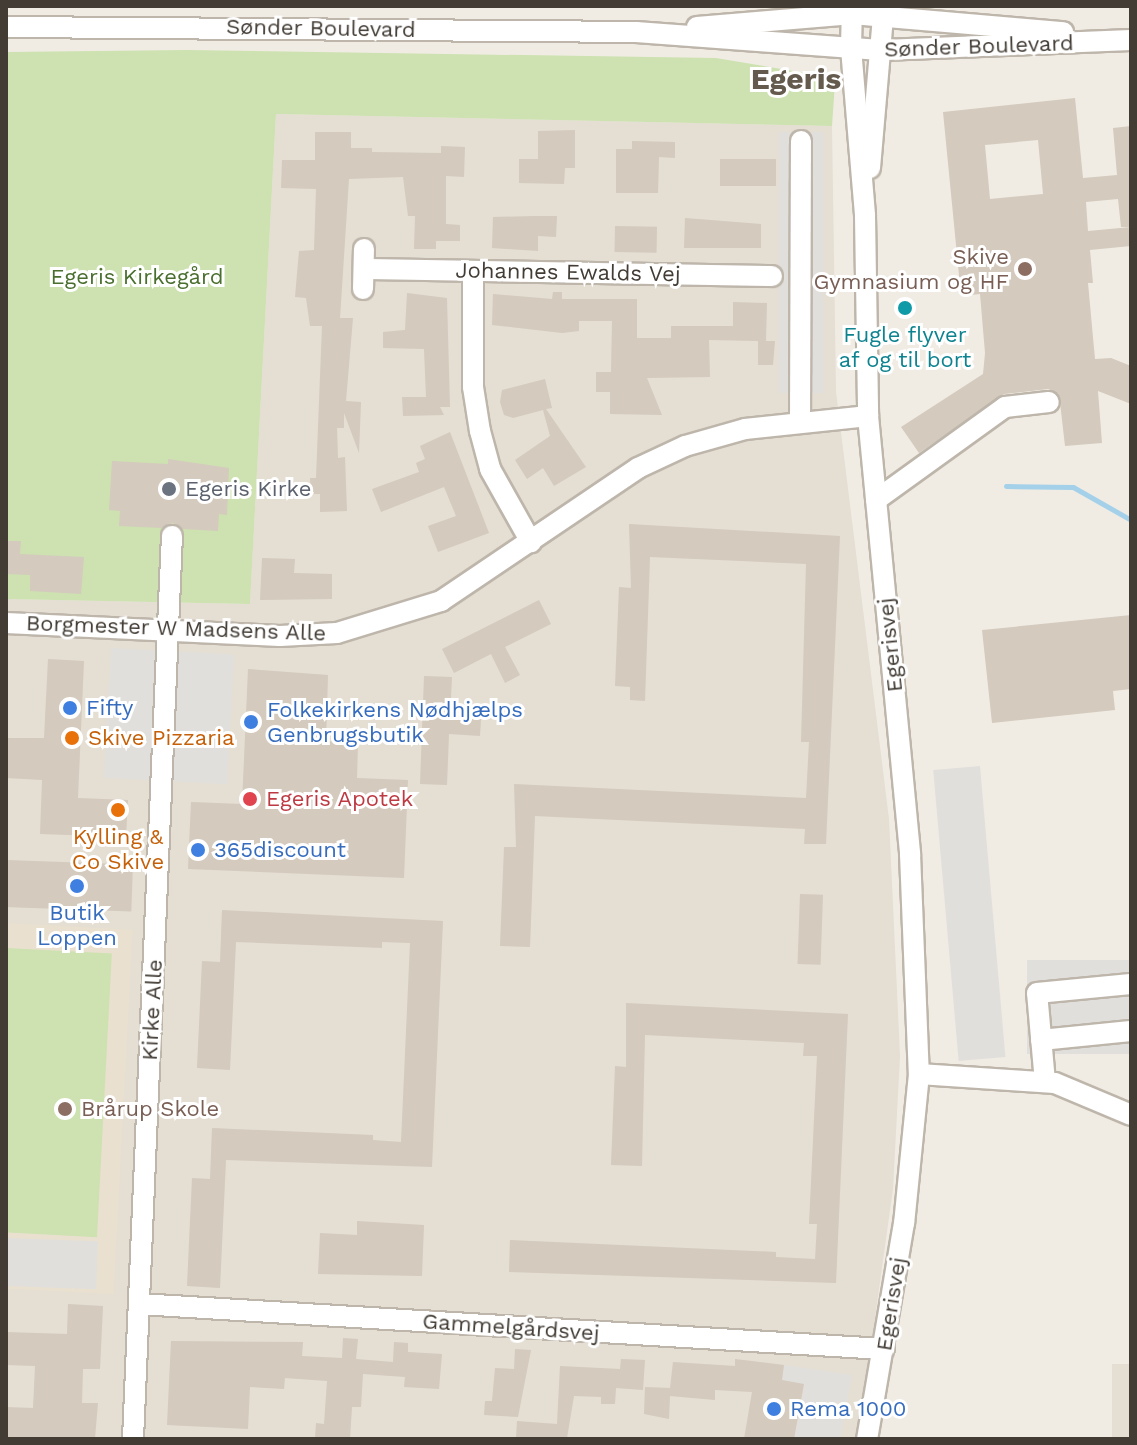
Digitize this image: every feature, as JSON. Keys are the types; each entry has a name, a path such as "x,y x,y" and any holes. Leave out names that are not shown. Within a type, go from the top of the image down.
{"street":[{"name":"Sønder Boulevard","path":"636,32 852,10 884,10 1131,40"},
{"name":"Egerisvej","path":"852,10 851,48 865,216 868,416 910,854 919,1074 904,1223 867,1439"},
{"name":"Egerisvej","path":"865,216 883,50 884,10"},
{"name":"Sønder Boulevard","path":"6,27 636,32 883,50 1131,40"},
{"path":"800,422 801,141"},
{"name":"Johannes Ewalds Vej","path":"364,269 772,276"},
{"path":"473,271 473,387 480,431 490,469 531,542"},
{"path":"876,500 1005,407 1049,402"},
{"name":"Borgmester W Madsens Alle","path":"6,623 280,636 363,627 441,601 638,468 685,446 800,422 868,416"},
{"name":"Kirke Alle","path":"133,1439 172,536"},
{"path":"1045,1082 1037,993 1131,984"},
{"path":"1041,1040 1131,1031"},
{"path":"919,1074 1045,1082 1075,1089 1106,1108 1131,1115"},
{"name":"Gammelgårdsvej","path":"139,1304 884,1349"}],"shaded area":[{"path":"276,114 832,126 836,392 889,819 900,1056 893,1189 858,1439 6,1439 6,599 250,604"},
{"path":"779,132 823,132 823,393 779,393"},
{"path":"111,648 234,654 227,784 104,778"},
{"path":"980,766 1005,1057 959,1061 933,770"},
{"name":"Brårup Skole","path":"6,923 133,930 114,1294 6,1289"},
{"path":"1027,960 1131,960 1131,1054 1027,1054"},
{"path":"6,1238 98,1241 96,1289 6,1286"},
{"path":"1112,1364 1131,1364 1131,1439 1112,1439"},
{"path":"784,1365 852,1375 840,1439 794,1439 804,1385 782,1380"}],"green space":[{"name":"Egeris Kirkegård","path":"187,50 716,58 817,75 835,83 832,126 276,114 250,604 6,599 6,52"},
{"name":"Brårup Skole","path":"6,948 112,954 97,1237 6,1232"}],"building":[{"name":"Skive Gymnasium og HF","path":"1075,98 1083,178 1117,175 1113,128 1131,126 1131,227 1131,246 1090,250 1093,283 1088,283 1095,359 1111,358 1131,366 1131,404 1098,391 1102,443 1065,446 1059,394 1048,389 1004,394 919,453 901,427 983,374 985,353 980,294 961,296 943,112","holes":["1038,140 1043,194 990,199 985,145","1118,199 1121,227 1131,227 1088,231 1086,202"]},
{"path":"575,130 575,168 565,168 564,184 519,183 519,159 538,159 538,131"},
{"path":"315,132 351,132 351,148 372,148 372,152 441,153 441,146 465,147 464,177 446,176 446,224 460,225 460,241 436,241 436,249 414,249 415,216 408,216 403,177 349,179 340,318 353,318 346,401 361,402 359,453 344,413 344,428 337,428 338,458 345,457 347,511 320,512 320,494 311,494 310,478 316,478 322,326 310,326 306,298 295,297 299,251 314,250 316,189 281,188 282,160 315,160"},
{"path":"632,141 675,142 675,158 659,157 658,193 616,193 616,149 632,149"},
{"path":"720,159 776,159 776,186 720,186"},
{"path":"557,216 556,237 538,236 538,251 492,248 493,217"},
{"path":"685,218 761,224 761,248 684,248"},
{"path":"615,226 657,227 657,253 615,252"},
{"path":"553,292 562,292 562,299 637,299 637,338 671,338 671,326 733,326 733,302 767,303 766,341 775,341 773,365 758,365 758,341 709,340 710,377 647,378 662,415 610,414 610,392 596,392 596,372 611,372 612,321 579,321 579,331 562,333 492,325 493,294 552,299"},
{"path":"407,293 447,298 450,407 440,407 444,415 403,416 402,397 426,397 424,349 383,348 383,332 405,330"},
{"path":"545,379 552,408 546,409 586,467 554,486 543,468 527,479 515,460 550,436 543,410 513,418 504,415 500,402 502,390"},
{"path":"450,432 489,533 438,552 428,526 456,516 444,487 381,512 372,489 419,472 416,463 425,459 420,446"},
{"name":"Egeris Kirke","path":"168,459 229,468 227,515 219,514 218,531 183,529 173,523 162,528 119,526 120,511 109,510 112,461 168,464"},
{"path":"629,524 840,536 826,844 804,844 805,829 535,816 530,947 500,946 504,847 516,847 514,784 806,798 809,742 801,742 806,564 650,557 645,701 630,700 630,687 615,686 619,587 631,588"},
{"path":"6,541 21,541 20,554 84,557 81,594 30,591 30,575 6,574"},
{"path":"262,558 295,559 294,573 332,574 332,599 260,600"},
{"path":"539,600 551,624 505,647 520,675 505,683 491,654 454,673 442,649"},
{"path":"1131,615 1131,689 1113,691 1115,710 992,723 982,630"},
{"path":"48,659 84,661 78,798 128,800 126,837 40,834 42,780 6,778 6,738 44,738"},
{"path":"248,669 328,675 326,741 358,743 357,778 408,780 404,878 188,869 191,802 242,804"},
{"path":"424,676 452,677 450,718 481,719 480,736 449,734 447,785 420,784"},
{"name":"Butik Loppen","path":"6,860 133,864 131,911 6,907"},
{"path":"800,894 823,895 821,965 798,964"},
{"path":"222,910 443,921 432,1167 226,1160 220,1288 187,1286 192,1178 210,1179 212,1128 373,1135 373,1140 401,1142 410,943 382,942 382,948 236,942 230,1070 197,1068 202,961 220,962"},
{"path":"626,1003 848,1014 836,1283 509,1272 510,1240 776,1252 776,1257 815,1259 817,1224 809,1224 817,1056 803,1056 804,1043 645,1035 642,1166 611,1165 615,1066 626,1067"},
{"path":"357,1221 424,1225 422,1276 318,1274 320,1233 357,1235"},
{"path":"68,1304 103,1306 100,1369 83,1369 82,1403 98,1403 95,1438 6,1439 6,1407 33,1408 35,1366 6,1365 6,1332 67,1334"},
{"path":"343,1338 358,1339 356,1359 393,1362 394,1342 408,1343 408,1352 442,1354 439,1389 404,1387 405,1377 363,1374 361,1407 352,1407 350,1439 315,1438 316,1423 324,1424 327,1381 285,1378 284,1389 250,1387 248,1429 167,1425 171,1341 303,1342 302,1356 342,1358"},
{"path":"515,1349 531,1350 518,1417 484,1415 485,1401 492,1401 495,1368 514,1369"},
{"path":"621,1359 645,1360 643,1390 616,1388 615,1404 601,1404 601,1397 574,1396 567,1438 516,1439 517,1421 557,1424 560,1366 620,1369"},
{"path":"735,1359 784,1365 782,1380 804,1384 794,1439 744,1439 752,1392 715,1390 715,1400 670,1396 669,1419 644,1414 645,1387 670,1388 673,1362 735,1366"}],"waterway":[{"path":"1006,486 1073,487 1131,520"}],"place":[{"name":"Skive Gymnasium og HF","path":"1025,269"},
{"name":"Fugle flyver af og til bort","path":"905,308"},
{"name":"Egeris Kirke","path":"169,489"},
{"name":"Fifty","path":"70,708"},
{"name":"Folkekirkens Nødhjælps Genbrugsbutik","path":"251,722"},
{"name":"Skive Pizzaria","path":"72,738"},
{"name":"Egeris Apotek","path":"250,799"},
{"name":"Kylling & Co Skive","path":"118,810"},
{"name":"365discount","path":"198,850"},
{"name":"Butik Loppen","path":"77,886"},
{"name":"Brårup Skole","path":"65,1109"},
{"name":"Rema 1000","path":"774,1409"}],"district":[{"name":"Egeris","path":"796,79"}]}
